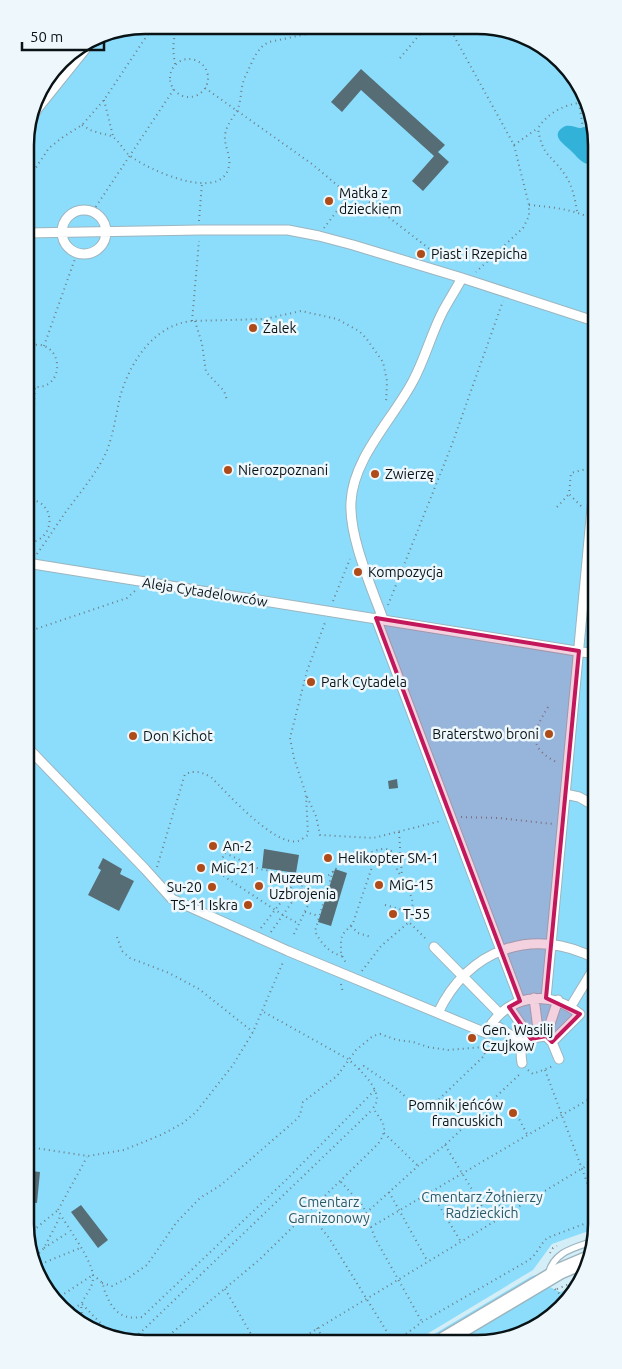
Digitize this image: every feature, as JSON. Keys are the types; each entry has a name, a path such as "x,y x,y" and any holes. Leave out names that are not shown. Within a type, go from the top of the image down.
{"street":[{"path":"42,104 83,52"},
{"path":"82,210 93,211 103,219 107,231 104,242 98,250 88,254 77,253 69,248 64,241 62,232 64,222 72,213 82,210"},
{"path":"34,233 288,230 319,236 462,278 588,319"},
{"path":"462,278 442,312 415,378 373,443 357,475 352,491 351,504 356,543 380,618 451,818 520,1002"},
{"path":"546,998 588,552"},
{"name":"Aleja Cytadelowców","path":"34,565 380,618 588,653"},
{"path":"34,754 172,899 288,951 486,1033 492,1023 509,1007 534,998 558,1000 571,1006 580,1014 520,1051 524,1065"},
{"path":"565,794 579,797 588,802"},
{"path":"438,1014 444,1000 462,975 473,966 501,951 518,946 551,944 570,948 588,956"},
{"path":"434,946 500,1014"},
{"path":"571,1006 588,978"},
{"path":"534,998 538,1039"},
{"path":"538,1039 558,1000"},
{"path":"509,1007 559,1059"},
{"path":"492,1023 538,1039"},
{"path":"452,1335 560,1271 581,1262"}],"lane":[{"path":"548,1278 554,1261 561,1253 586,1243"}],"path":[{"path":"34,171 49,148 62,137 82,125 104,100 148,34"},
{"path":"175,34 173,52 175,64 170,76 174,89 181,95 190,97 198,94 205,88 208,75 205,66 188,58 175,64"},
{"path":"104,100 113,136 129,156 170,177 202,184 216,181 224,176 229,167 224,137 227,124 237,110 240,89 244,78 262,45 307,34"},
{"path":"400,58 420,34"},
{"path":"453,34 514,145 529,206 529,216 523,228 474,274 462,278"},
{"path":"205,88 312,164 348,195"},
{"path":"93,211 174,89"},
{"path":"514,145 538,128 560,107 579,103 583,128"},
{"path":"82,125 96,132 113,136"},
{"path":"538,128 540,141 546,154 567,176 573,191 577,211"},
{"path":"192,321 202,184"},
{"path":"319,236 348,195 355,191 445,262"},
{"path":"529,206 549,206 577,211 588,216"},
{"path":"44,346 77,253"},
{"path":"380,618 451,447 506,293"},
{"path":"34,557 84,487 106,452 121,394 135,362 158,334 182,322 265,319 301,311 337,320 351,326 366,338 383,362 387,381 386,407 390,418"},
{"path":"195,321 202,344 206,372 224,391 227,400"},
{"path":"34,344 44,346 52,352 57,360 58,371 53,380 45,386 35,388 34,404"},
{"path":"557,507 569,494 571,473 588,469"},
{"path":"569,494 586,512"},
{"path":"34,501 46,509 49,519 46,534 34,542"},
{"path":"46,534 50,536"},
{"path":"356,543 307,671 290,738 294,758 306,794 316,816 320,835 373,838 451,818 472,816 562,825"},
{"path":"34,630 127,598 140,587 141,582"},
{"path":"548,707 537,725 534,733 535,740 539,748 550,759 568,766"},
{"path":"153,878 185,774 200,772 211,777 270,833 291,841 298,841 308,835 306,794"},
{"path":"399,832 402,879"},
{"path":"358,980 381,946 409,922 413,903 397,870 396,857 393,852 380,849 367,854"},
{"path":"299,924 216,872 224,853 259,869 307,878 328,876 340,867 352,851 360,850 367,854 371,859 372,867 351,926 341,939 342,956 346,963"},
{"path":"334,870 315,930 317,936 329,950 342,956"},
{"path":"254,935 275,910 298,876"},
{"path":"270,934 307,878"},
{"path":"294,934 310,903 301,887"},
{"path":"385,906 411,912"},
{"path":"305,912 319,916"},
{"path":"409,922 434,946"},
{"path":"351,926 358,934 371,937"},
{"path":"117,937 122,950 130,958 189,983 253,1032"},
{"path":"34,1147 88,1156 124,1150 164,1134 183,1123 196,1112 233,1065 253,1032 288,951"},
{"path":"137,1335 377,1104 378,1099 375,1090 360,1069 348,1059 262,1012"},
{"path":"360,1069 364,1066 397,1089 411,1102 422,1105 435,1103 485,1055 486,1033"},
{"path":"93,1275 102,1283 112,1286 147,1265 176,1223 200,1198 221,1185 297,1119 303,1102 337,1076 348,1059 373,1036 380,1034 397,1040 413,1042 428,1048 448,1050 484,1047"},
{"path":"366,1213 418,1166 445,1145 514,1081 524,1065"},
{"path":"528,1070 533,1074 552,1067"},
{"path":"545,1070 588,1184"},
{"path":"102,1283 106,1295 122,1316 131,1319 142,1318 286,1180 375,1090"},
{"path":"371,1227 588,1100"},
{"path":"169,1335 259,1260 378,1144 384,1132 383,1123 374,1108"},
{"path":"516,1115 528,1136"},
{"path":"384,1132 418,1166"},
{"path":"445,1145 482,1206 495,1198"},
{"path":"34,1230 58,1210 88,1156"},
{"path":"306,1335 588,1165"},
{"path":"341,1182 363,1206 375,1238 397,1281 422,1322"},
{"path":"389,1192 428,1262"},
{"path":"431,1192 461,1242"},
{"path":"491,1192 506,1215"},
{"path":"58,1210 88,1260 93,1275 91,1288 82,1304 83,1317"},
{"path":"309,1213 329,1238 389,1335"},
{"path":"44,1248 61,1216"},
{"path":"405,1335 422,1322 535,1256 541,1244 547,1238 588,1222"},
{"path":"38,1254 70,1232"},
{"path":"41,1264 80,1248"},
{"path":"60,1296 93,1275"},
{"path":"561,1296 555,1290 571,1283"},
{"path":"225,1289 252,1335"},
{"path":"82,1304 109,1329"},
{"path":"72,1308 82,1304"},
{"path":"524,1325 540,1316"},
{"path":"317,1328 321,1335"}],"highlighted area":[{"path":"376,618 579,651 546,998 580,1014 552,1042 546,1036 531,1039 509,1007 520,1001"}],"green space":[{"name":"Park Cytadela","path":"137,34 485,34 513,40 539,52 561,72 570,83 580,102 587,130 588,145 588,1231 552,1244 533,1270 425,1335 137,1335 109,1329 83,1317 66,1303 42,1267 35,1239 34,1224 34,137 42,102 52,83 72,61 83,52 102,42"},
{"path":"532,1276 540,1276 441,1335 432,1335"},
{"path":"548,1286 560,1292 567,1290 556,1303 539,1317 520,1327 492,1334 465,1335"}],"shaded area":[{"path":"567,126 581,128 586,127 587,130 587,164 580,160 558,137 559,131"}],"building":[{"path":"361,69 445,145 438,152 449,162 423,191 412,181 434,156 361,90 342,112 331,102"},
{"path":"397,779 398,788 389,789 388,781"},
{"path":"264,849 299,855 296,873 262,868"},
{"path":"103,858 122,869 120,874 134,881 119,911 88,895 101,870 98,868"},
{"path":"335,869 347,873 331,926 318,922"},
{"path":"34,1171 40,1172 37,1203 34,1203"},
{"path":"81,1205 108,1240 98,1248 71,1212"}],"place":[{"name":"Matka z dzieckiem","path":"329,201"},
{"name":"Piast i Rzepicha","path":"421,254"},
{"name":"Żalek","path":"253,328"},
{"name":"Nierozpoznani","path":"228,470"},
{"name":"Zwierzę","path":"375,474"},
{"name":"Kompozycja","path":"358,572"},
{"name":"Park Cytadela","path":"311,682"},
{"name":"Braterstwo broni","path":"549,734"},
{"name":"Don Kichot","path":"133,736"},
{"name":"An-2","path":"213,846"},
{"name":"Helikopter SM-1","path":"328,858"},
{"name":"MiG-21","path":"201,868"},
{"name":"MiG-15","path":"379,885"},
{"name":"Muzeum Uzbrojenia","path":"259,886"},
{"name":"Su-20","path":"212,887"},
{"name":"TS-11 Iskra","path":"248,905"},
{"name":"T-55","path":"393,914"},
{"name":"Gen. Wasilij Czujkow","path":"472,1038"},
{"name":"Pomnik jeńców francuskich","path":"513,1113"}],"park label":[{"name":"Cmentarz Żołnierzy Radzieckich","path":"482,1206"},
{"name":"Cmentarz Garnizonowy","path":"329,1210"}]}
